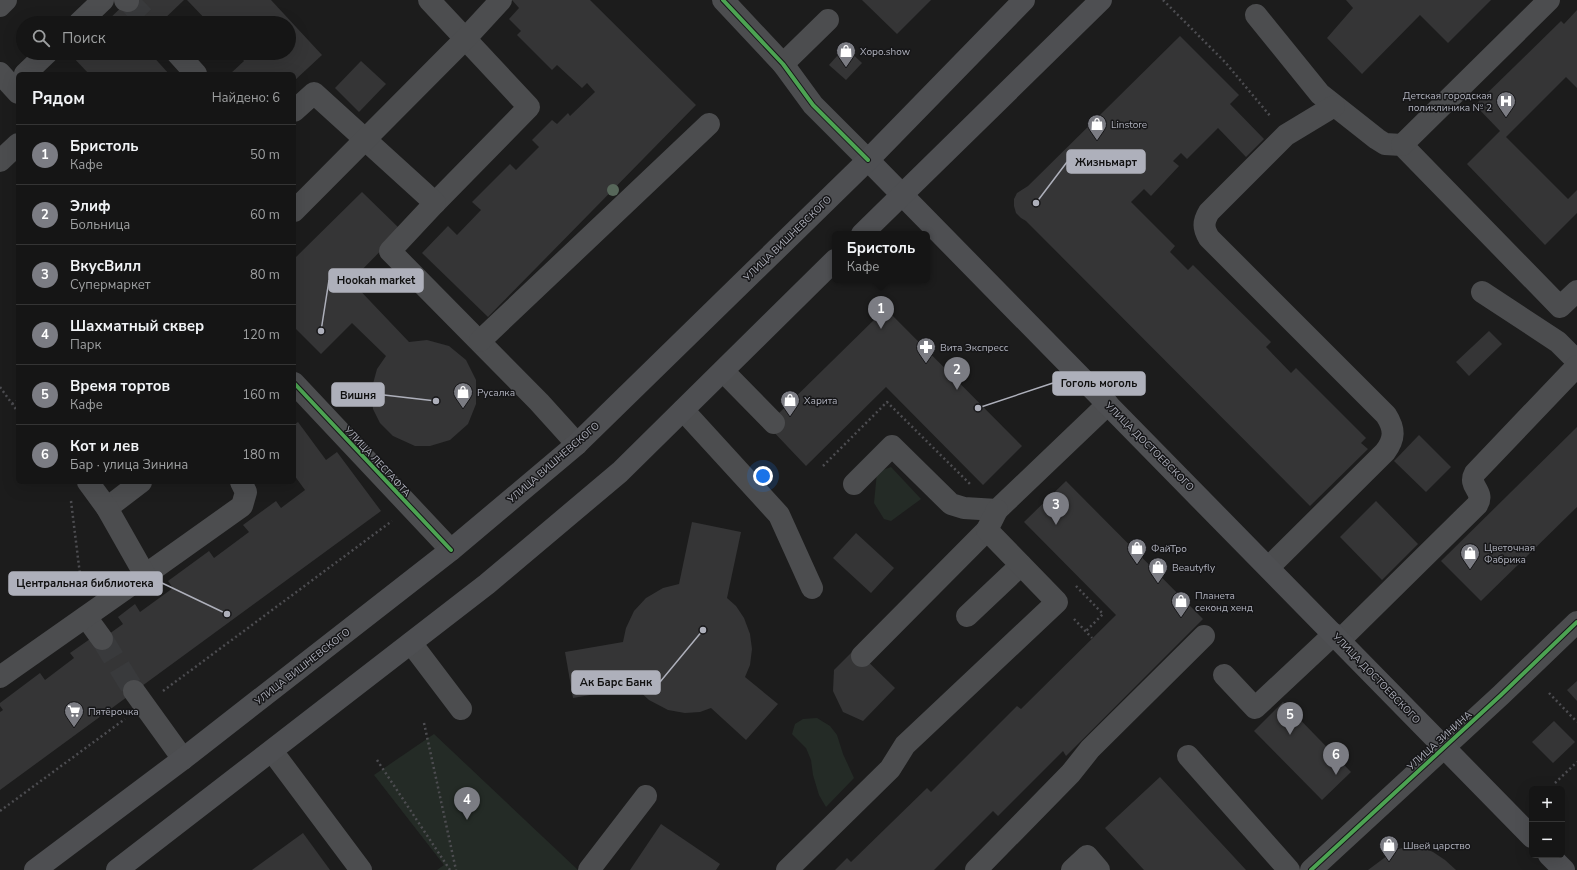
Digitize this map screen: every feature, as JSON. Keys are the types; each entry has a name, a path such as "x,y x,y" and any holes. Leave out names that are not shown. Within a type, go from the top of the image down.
{"main road":[{"name":"УЛИЦА ВИШНЕВСКОГО","path":"35,870 182,759 451,550 576,444 868,160 1024,0"},
{"path":"865,231 1101,0"},
{"name":"УЛИЦА ДОСТОЕВСКОГО","path":"868,160 1269,567 1529,834"},
{"path":"117,870 487,584 620,472 832,263"},
{"path":"1552,858 1564,870"}],"street":[{"path":"0,6 6,0"},
{"path":"86,16 103,0"},
{"path":"429,0 530,107 434,204 390,251 539,402 576,444"},
{"path":"296,209 366,141 501,0"},
{"name":"УЛИЦА ДОСТОЕВСКОГО","path":"723,0 783,64 813,105 868,160"},
{"path":"1402,145 1549,0"},
{"path":"1256,15 1320,94 1369,134 1385,144 1402,145 1560,307 1577,291"},
{"path":"783,64 828,20"},
{"path":"25,72 39,60"},
{"path":"183,60 194,72"},
{"path":"296,109 314,93 434,204"},
{"path":"1269,567 1385,452 1392,441 1392,424 1386,415 1215,243 1205,231 1204,225 1205,219 1209,212 1286,135 1334,106"},
{"path":"480,341 709,124"},
{"path":"0,161 16,146"},
{"path":"1482,292 1558,342 1577,361"},
{"path":"1224,675 1255,708 1337,637 1477,505 1480,494 1473,485 1473,477 1475,473 1577,366"},
{"path":"723,371 774,422"},
{"name":"УЛИЦА ЛЕСГАФТА","path":"296,385 451,550"},
{"path":"862,656 987,530 997,510 1108,404"},
{"path":"683,410 780,515 812,588"},
{"path":"854,484 892,446 951,504 964,508 997,510"},
{"path":"89,484 107,508 145,575"},
{"path":"107,508 138,484"},
{"path":"0,677 242,506 246,492 242,484"},
{"path":"786,870 890,769 905,745 1057,602 987,530"},
{"path":"967,616 1021,566"},
{"path":"86,617 102,639"},
{"name":"УЛИЦА ЗИНИНА","path":"1311,870 1501,695 1577,622"},
{"path":"976,870 1071,773 1090,749 1204,636"},
{"path":"411,644 461,709"},
{"path":"139,698 182,759"},
{"path":"272,751 361,870"},
{"path":"1188,756 1289,870"},
{"path":"589,870 646,796"},
{"path":"1072,870 1087,856 1099,870"}],"path":[{"path":"1163,0 1225,62 1286,135"},
{"path":"0,387 16,409"},
{"path":"12,404 16,401"},
{"path":"71,498 86,617"},
{"path":"0,811 139,698 394,520"},
{"path":"1075,585 1103,614 1086,631"},
{"path":"1549,693 1577,722"},
{"path":"424,723 456,870"},
{"path":"377,760 450,870"},
{"path":"1555,782 1577,762"}],"shaded area":[{"path":"891,467 921,499 891,521 884,519 874,503 877,472"},
{"path":"817,718 830,726 837,735 843,754 854,778 826,807 819,795 813,775 811,760 806,748 792,734 795,724 803,719"},
{"path":"434,734 578,870 437,870 444,865 374,775"}],"building":[{"path":"129,0 184,0 167,16 112,16"},
{"path":"187,0 271,0 286,16 202,16"},
{"path":"512,0 590,0 696,105 488,317 422,253 448,226 457,235 481,210 472,202 510,164 516,170 539,147 532,140 552,120 557,124 568,113 570,116 595,92 587,83 582,88 557,65 552,70 517,35 521,31 509,19 519,8"},
{"path":"862,0 931,0 897,34"},
{"path":"1346,0 1491,0 1448,43 1420,15 1362,74 1327,38 1353,8"},
{"name":"Детская городская поликлиника № 2","path":"1577,10 1577,88 1566,77 1506,137 1568,199 1577,190 1577,213 1545,245 1467,164 1500,131 1475,105 1561,21 1564,24"},
{"path":"296,27 322,55 296,79 296,72 232,72 244,61 243,60 296,60"},
{"path":"1180,36 1239,95 1230,104 1264,139 1246,157 1218,128 1187,159 1181,153 1173,161 1179,166 1151,196 1144,189 1131,202 1175,246 1170,252 1188,270 1193,265 1271,342 1266,347 1291,373 1296,368 1366,438 1361,443 1368,449 1310,506 1026,221 1016,213 1014,206 1014,199 1017,193 1028,186"},
{"path":"845,47 862,63 846,80 829,65"},
{"path":"76,60 156,60 167,72 87,72"},
{"path":"361,61 386,84 359,112 335,88"},
{"path":"362,192 401,230 351,281 409,342 427,340 449,346 466,360 476,380 476,404 468,424 450,440 430,446 415,446 393,436 380,423 373,409 371,391 377,369 386,356 352,323 321,354 296,329 296,257"},
{"path":"885,310 890,313 1022,446 983,485 886,387 806,466 769,427 776,416"},
{"path":"1489,331 1502,344 1469,376 1456,362"},
{"path":"298,422 326,460 337,452 381,511 0,790 0,712 3,710 0,703 40,673 45,680 74,658 70,653 90,639 102,639 123,624 118,617 135,604 140,612 173,588 168,581 209,551 214,558 249,532 243,525 276,501 281,508 305,490 296,478 296,424"},
{"path":"1577,427 1577,507 1481,601 1441,561"},
{"path":"1419,435 1451,467 1426,492 1394,461"},
{"path":"1066,481 1203,619 1066,756 1063,751 998,816 993,811 934,870 835,870 847,858 851,862 927,788 931,792 1017,706 1021,709 1116,615 1024,522"},
{"path":"1376,501 1418,544 1382,580 1340,537"},
{"path":"692,522 741,532 727,598 736,606 744,618 750,634 752,649 750,665 745,677 778,704 746,740 711,708 700,712 685,713 668,710 649,700 635,687 573,698 565,652 623,642 626,628 634,611 646,598 663,588 679,584"},
{"path":"856,533 894,568 871,593 833,558"},
{"path":"855,649 895,688 863,721 843,712 833,691 834,670"},
{"path":"1577,681 1577,701 1567,690"},
{"path":"1283,702 1351,772 1322,800 1254,731"},
{"path":"1554,721 1575,742 1553,763 1532,742"},
{"path":"1160,777 1246,870 1144,870 1105,828"},
{"path":"661,824 720,864 716,870 630,870"},
{"path":"303,833 330,870 252,870"},
{"path":"1409,846 1420,846 1433,852 1456,870 1368,870 1395,850"}],"tunnel":[{"path":"128,1 142,16"},
{"path":"102,639 134,691"}],"cycle path":[{"path":"723,0 783,64 813,105 868,160"},
{"path":"296,385 451,550"},
{"path":"1311,870 1501,695 1577,622"}],"place":[{"name":"Хоро.show","path":"846,68"},
{"name":"Детская городская поликлиника № 2","path":"1506,118"},
{"name":"Linstore","path":"1097,141"},
{"name":"Жизньмарт","path":"1036,203"},
{"name":"Бристоль","path":"881,329"},
{"name":"Hookah market","path":"321,331"},
{"name":"Вита Экспресс","path":"926,364"},
{"name":"Элиф","path":"957,390"},
{"name":"Вишня","path":"436,401"},
{"name":"Гоголь моголь","path":"978,408"},
{"name":"Русалка","path":"463,409"},
{"name":"Харита","path":"790,417"},
{"name":"ВкусВилл","path":"1056,525"},
{"name":"ФайТро","path":"1137,565"},
{"name":"Цветочная Фабрика","path":"1470,570"},
{"name":"Beautyfly","path":"1158,584"},
{"name":"Центральная библиотека","path":"227,614"},
{"name":"Планета секонд хенд","path":"1181,618"},
{"name":"Ак Барс Банк","path":"703,630"},
{"name":"Пятёрочка","path":"74,728"},
{"name":"Время тортов","path":"1290,735"},
{"name":"Кот и лев","path":"1336,775"},
{"name":"Шахматный сквер","path":"467,820"},
{"name":"Швей царство","path":"1389,862"}]}
